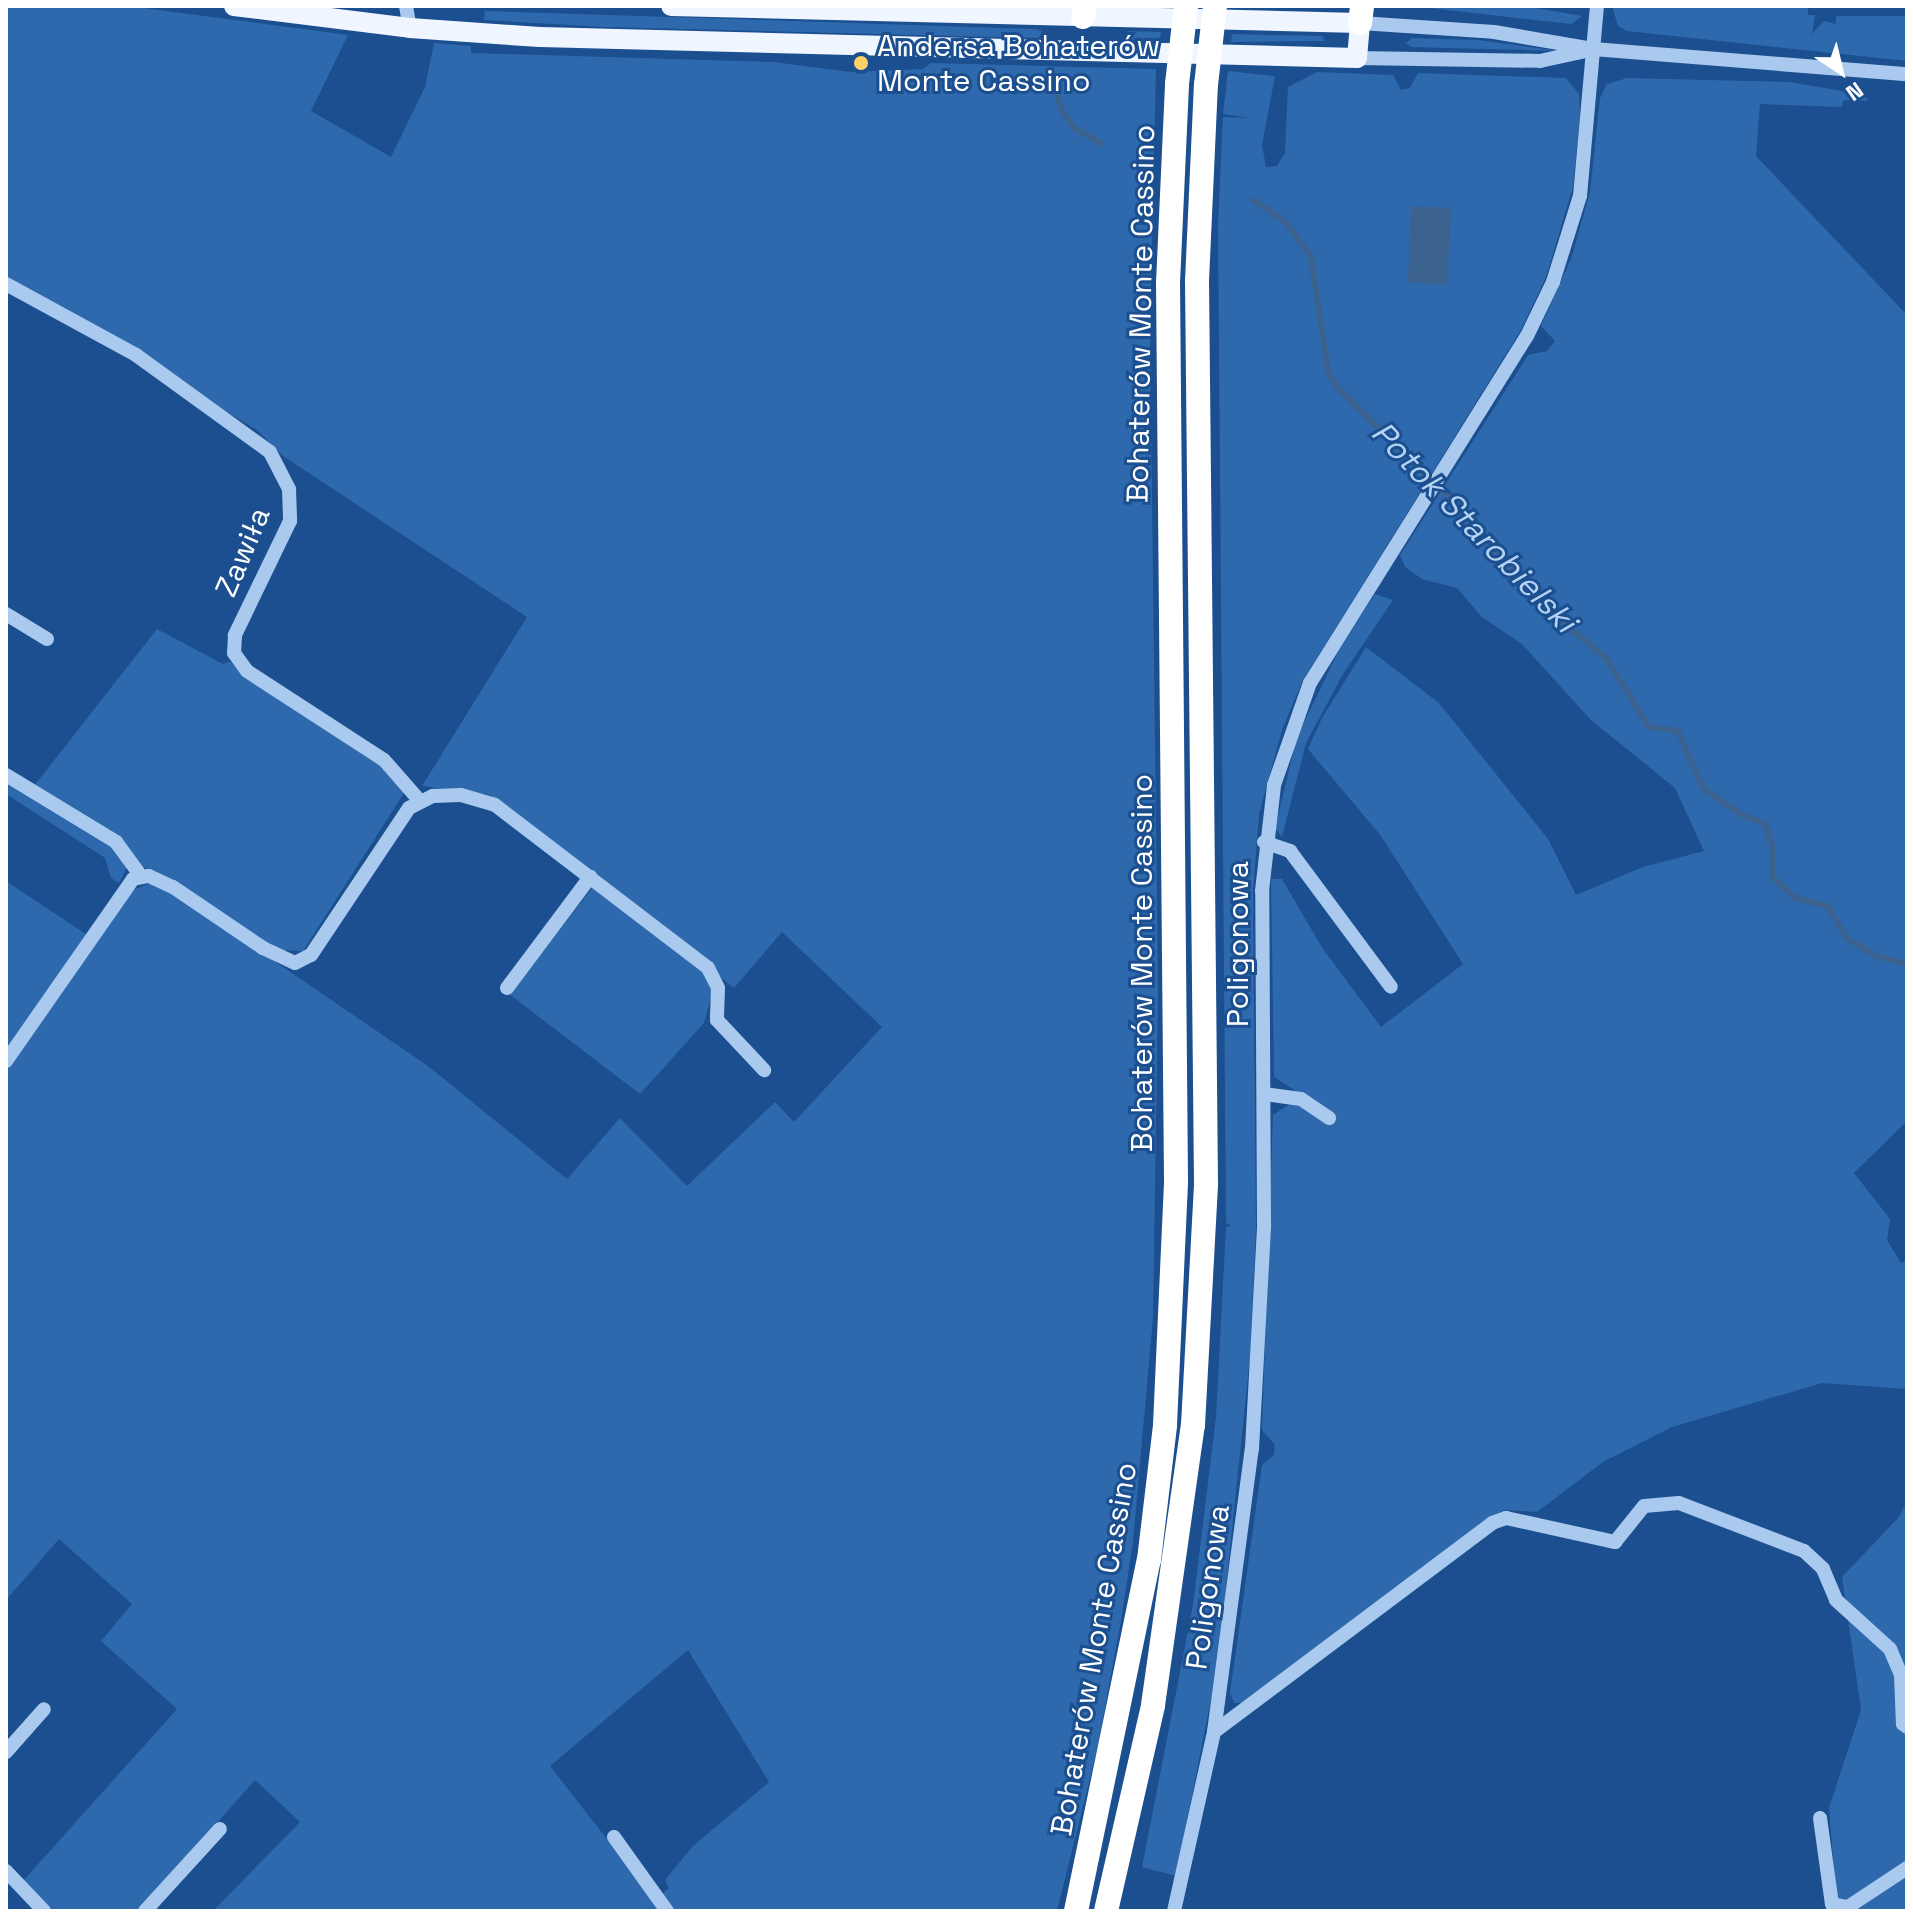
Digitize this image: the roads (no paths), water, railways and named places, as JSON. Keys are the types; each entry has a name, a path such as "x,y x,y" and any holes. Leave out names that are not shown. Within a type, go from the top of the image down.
{"highway":[{"name":"Bohaterów Monte Cassino","path":"1076,1911 1149,1560 1165,1425 1176,1180 1168,283 1177,84 1186,6"},
{"name":"Bohaterów Monte Cassino","path":"1106,1911 1153,1705 1193,1425 1206,1183 1197,297 1206,85 1215,6"}],"main road":[{"path":"234,6 410,28 540,37 1357,58 1361,14 671,6"},
{"path":"1081,50 1084,12"}],"street":[{"path":"406,6 410,28"},
{"path":"410,28 413,6"},
{"name":"Poligonowa","path":"1174,1911 1214,1732 1252,1449 1265,1094 1264,842 1274,785 1310,683 1527,336 1564,256 1585,165 1597,6"},
{"path":"1361,14 1593,49 1907,74"},
{"path":"1357,58 1540,61 1593,49"},
{"name":"Zawiła","path":"6,284 136,355 270,452 289,489 290,521 235,635 234,653 247,671 384,760 419,800"},
{"path":"6,614 47,639"},
{"path":"6,775 116,842 141,876 173,887 282,959 304,960 401,816 419,800 445,795 484,799 708,968 718,988 715,1006 728,1033 764,1070"},
{"path":"1264,842 1290,851 1391,987"},
{"path":"6,1061 115,899 141,876"},
{"path":"507,988 590,877"},
{"path":"1265,1094 1301,1099 1329,1118"},
{"path":"1214,1732 1479,1530 1506,1518 1615,1542 1644,1506 1679,1503 1804,1551 1823,1569 1836,1600 1890,1649 1901,1675 1907,1727"},
{"path":"6,1752 44,1709"},
{"path":"1820,1818 1832,1904 1848,1907 1907,1868"},
{"path":"145,1911 220,1829"},
{"path":"614,1837 667,1911"},
{"path":"6,1871 44,1911"}],"waterway":[{"path":"1052,77 1061,108 1074,128 1101,143"},
{"name":"Potok Starobielski","path":"1253,200 1286,222 1311,257 1328,371 1338,388 1459,507 1540,604 1606,658 1649,727 1678,731 1703,788 1742,815 1765,824 1772,845 1772,877 1795,898 1828,906 1846,938 1876,956 1907,964"}],"place":[{"name":"Andersa Bohaterów Monte Cassino","path":"861,63"}]}
